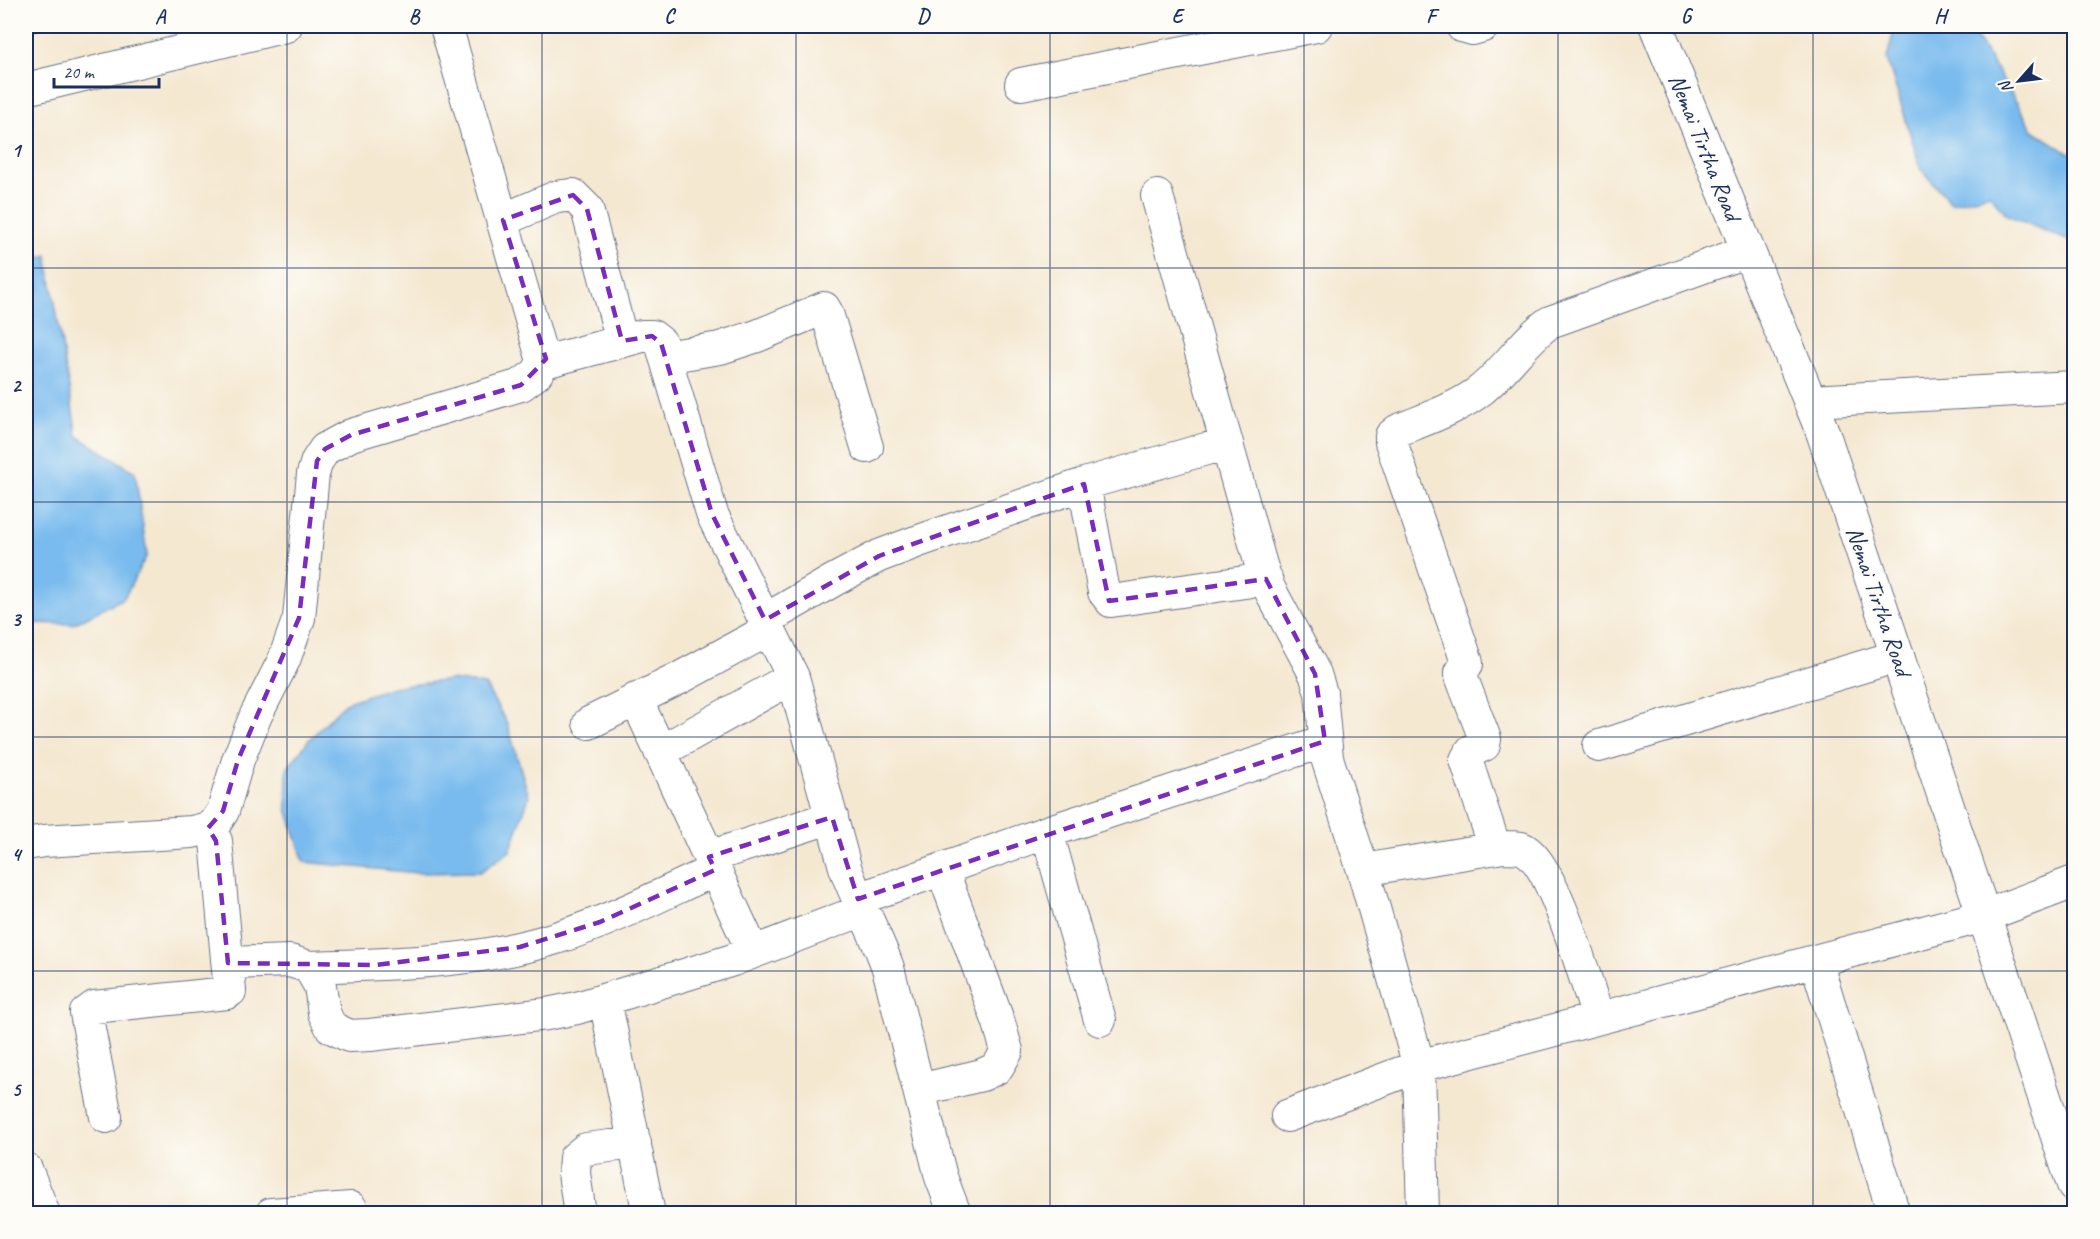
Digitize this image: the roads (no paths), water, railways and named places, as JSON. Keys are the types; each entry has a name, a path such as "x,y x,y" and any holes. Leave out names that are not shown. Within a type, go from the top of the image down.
{"street":[{"path":"26,89 286,26"},
{"path":"446,26 541,354 546,359 552,360 642,336 652,336 660,343 712,513 793,677 845,867 888,968 941,1177 955,1214"},
{"path":"1021,84 1316,26"},
{"path":"1462,26 1473,29 1483,26"},
{"name":"Nemai Tirtha Road","path":"1656,26 1823,433 2074,1186"},
{"path":"503,220 556,197 573,195 587,209 622,341"},
{"path":"1157,196 1266,579 1315,674 1321,693 1327,758 1364,870 1419,1066 1423,1214"},
{"path":"1495,848 1466,759 1471,752 1484,745 1485,739 1461,676 1467,664 1466,659 1391,442 1391,436 1397,431 1461,403 1479,391 1501,372 1539,329 1550,322 1748,251"},
{"path":"665,357 720,348 757,336 824,308 867,447"},
{"path":"26,844 192,832 208,828 216,822 223,811 238,760 256,715 284,660 299,618 313,474 317,461 325,449 351,435 521,385 536,374 546,359"},
{"path":"1810,401 2074,387"},
{"path":"589,723 768,624 834,580 879,556 1084,484 1227,443"},
{"path":"1084,484 1104,592 1111,601 1266,579"},
{"path":"1599,746 1898,656"},
{"path":"660,752 793,677"},
{"path":"636,699 753,952"},
{"path":"309,968 320,986 324,1012 331,1027 349,1036 547,1014 666,982 753,952 942,869 1047,832 1325,741"},
{"path":"228,963 290,961 309,968 433,960 520,947 559,937 600,922 712,863 832,817"},
{"path":"106,1117 86,1013 89,1009 227,993 230,987 216,841 208,828"},
{"path":"1047,832 1100,1020"},
{"path":"1364,870 1495,848 1522,848 1537,862 1554,889 1598,1018"},
{"path":"919,1090 982,1075 997,1068 1007,1051 999,1023 942,869"},
{"path":"1287,1116 1419,1066 1984,916 2074,882"},
{"path":"1816,961 1894,1214"},
{"path":"605,1000 649,1214"},
{"path":"580,1214 574,1173 575,1158 586,1149 635,1143"},
{"path":"26,1169 44,1214"},
{"path":"271,1214 351,1208"}],"water":[{"path":"1895,26 1968,26 2033,130 2068,153 2074,153 2074,243 2007,215 1990,194 1951,203 1921,169 1887,59"},
{"path":"47,255 77,436 135,472 147,555 124,598 73,624 26,623 26,262"},
{"path":"451,680 485,685 507,723 529,797 510,851 480,872 417,873 304,862 287,809 287,769 308,741 345,703 392,687"}],"railway":[{"path":"26,30 44,26"}]}
